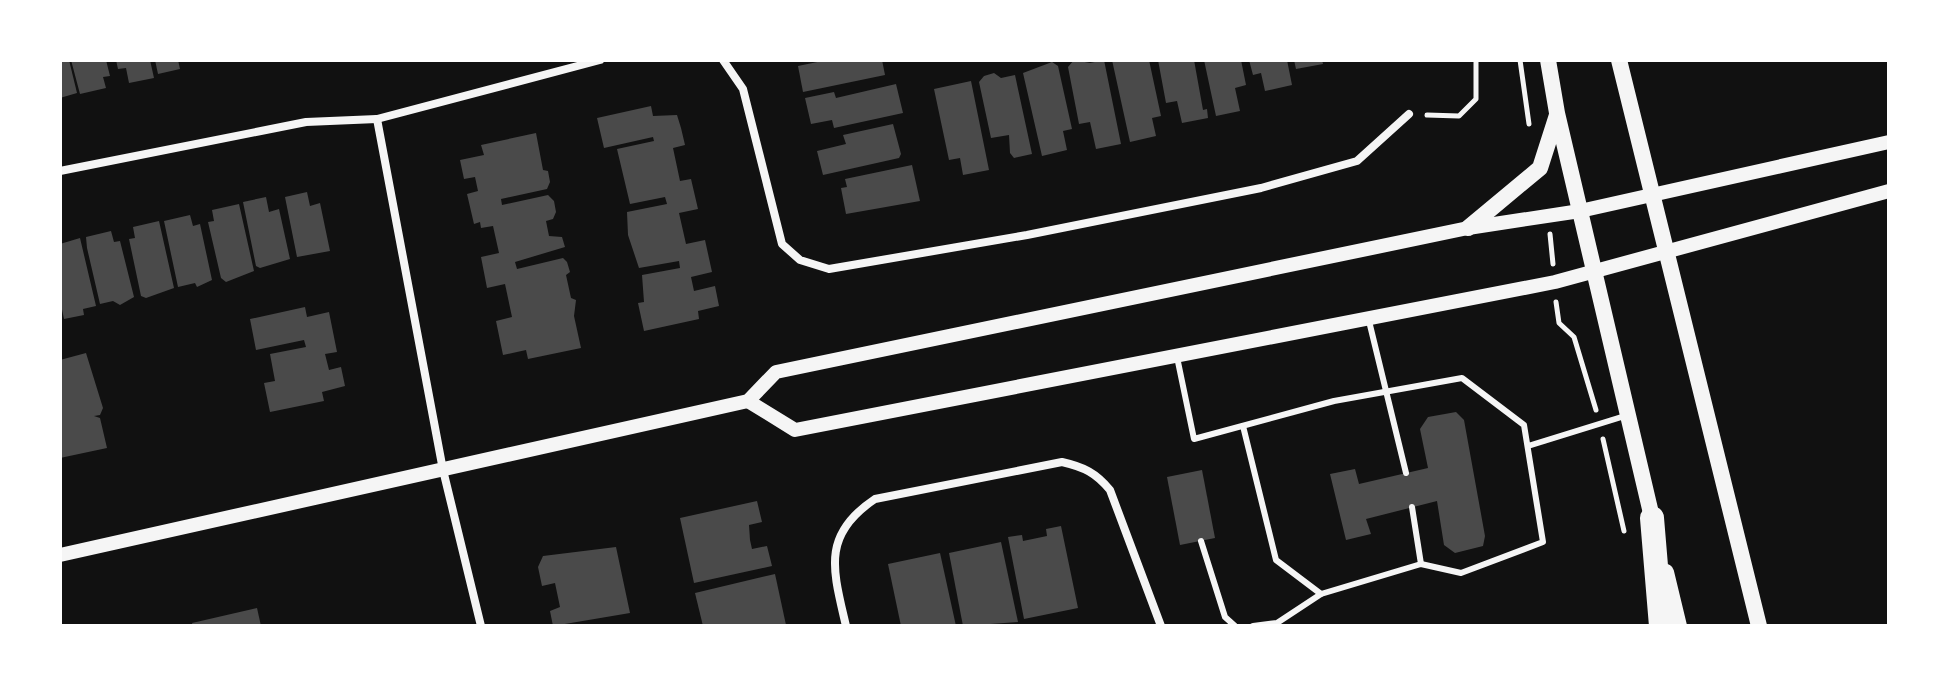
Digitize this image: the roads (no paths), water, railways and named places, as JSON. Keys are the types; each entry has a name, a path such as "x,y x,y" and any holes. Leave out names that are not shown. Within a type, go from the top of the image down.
{"highway":[{"path":"1652,518 1661,626"}],"main road":[{"path":"1548,60 1557,113 1679,626"},
{"path":"1624,63 1759,626"},
{"path":"1468,228 1540,168 1557,113"}],"street":[{"path":"60,171 306,122 377,119 600,60"},
{"path":"723,60 743,89 782,244 800,260 829,269 1027,235 1261,188 1357,161 1409,114"},
{"path":"377,119 443,470 481,626"},
{"path":"60,555 748,401 776,372 1468,228 1549,213 1580,211 1889,142"},
{"path":"748,401 795,430 1555,282 1889,191"},
{"path":"846,626 834,566 835,543 856,512 875,499 1062,462 1098,475 1110,490 1161,626"}],"lane":[{"path":"1369,320 1406,473"},
{"path":"1177,357 1194,439 1334,401 1462,378 1524,425 1543,542 1461,573 1421,564 1321,594 1277,623 1253,626"},
{"path":"1528,446 1628,415"},
{"path":"1243,426 1276,560 1321,594"},
{"path":"1412,507 1421,564"},
{"path":"1201,541 1225,617 1235,626"}]}
